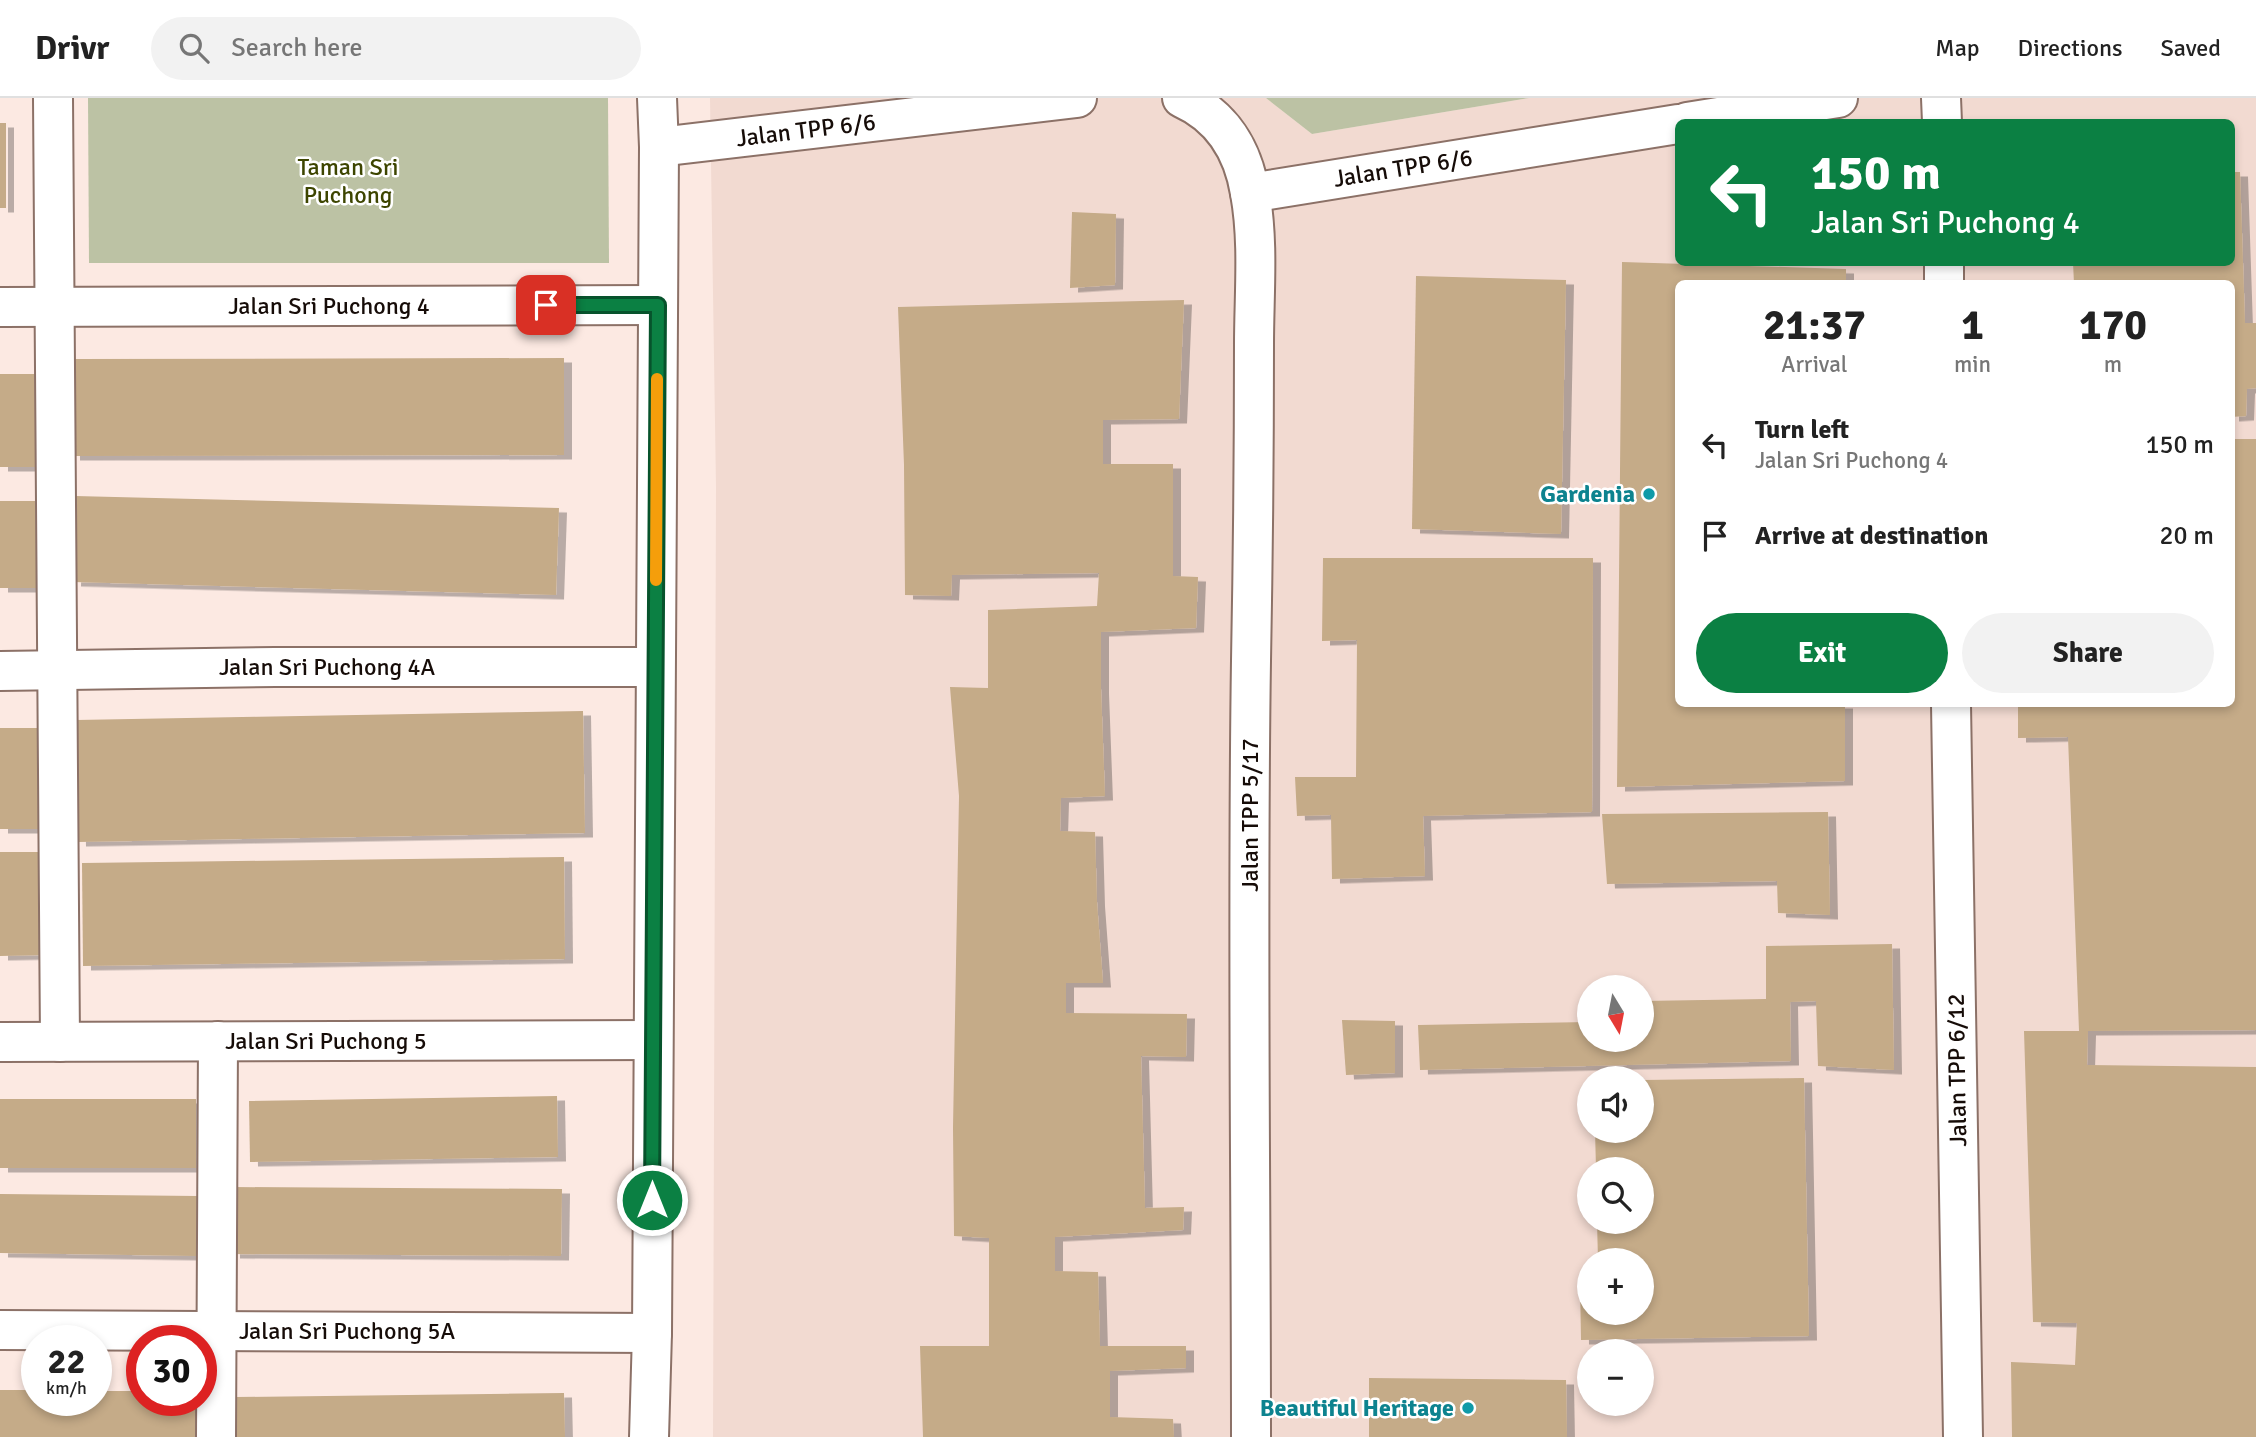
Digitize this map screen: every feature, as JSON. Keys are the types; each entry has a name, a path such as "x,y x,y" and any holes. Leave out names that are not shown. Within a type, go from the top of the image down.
{"street":[{"path":"52,98 60,1042"},
{"path":"649,1437 652,1333 659,147 657,98"},
{"name":"Jalan TPP 6/6","path":"659,147 1077,98"},
{"path":"1181,98 1203,108 1228,133 1241,161 1250,193"},
{"path":"1706,119 1839,98"},
{"path":"1941,98 1942,119"},
{"name":"Jalan TPP 6/6","path":"1250,193 1675,124"},
{"name":"Jalan TPP 5/17","path":"1250,193 1254,234 1249,770 1251,1437"},
{"name":"Jalan Sri Puchong 4","path":"0,307 658,305"},
{"name":"Jalan Sri Puchong 4A","path":"0,671 275,667 655,667"},
{"name":"Jalan TPP 6/12","path":"1951,707 1963,1437"},
{"name":"Jalan Sri Puchong 5","path":"0,1042 652,1040"},
{"path":"216,1325 218,1041"},
{"name":"Jalan Sri Puchong 5A","path":"0,1330 126,1331"},
{"name":"Jalan Sri Puchong 5A","path":"217,1331 652,1333"},
{"path":"216,1416 216,1437"}],"shaded area":[{"path":"710,98 1266,98 1312,134 1529,98 2256,98 2256,1437 713,1437 716,487"}],"green space":[{"name":"Taman Sri Puchong","path":"88,98 608,98 609,263 89,263"},
{"path":"1266,98 1529,98 1312,134"}],"building":[{"path":"0,123 6,123 6,208 0,208"},
{"path":"2235,172 2240,172 2245,323 2256,323 2256,388 2247,389 2246,416 2235,417 2235,280 2074,280 2073,266 2235,266"},
{"path":"1072,212 1116,214 1115,285 1070,288"},
{"name":"Gardenia","path":"1622,262 1675,264 1675,266 1846,269 1846,280 1675,280 1675,707 1845,707 1845,781 1617,787"},
{"path":"1416,276 1566,280 1561,534 1412,529"},
{"path":"1184,300 1179,419 1103,420 1103,464 1173,464 1173,576 1198,577 1196,628 1101,632 1105,796 1061,798 1060,831 1095,832 1103,983 1066,983 1066,1013 1187,1014 1186,1057 1141,1056 1145,1208 1184,1207 1183,1230 1055,1237 1055,1271 1098,1272 1100,1346 1186,1346 1186,1368 1110,1371 1110,1417 1173,1419 1174,1437 923,1437 920,1346 989,1346 989,1238 954,1236 953,1128 959,796 950,687 988,688 988,610 1097,606 1099,573 952,575 951,596 905,595 904,465 898,307"},
{"path":"564,358 564,455 72,456 72,359"},
{"path":"0,374 42,374 41,467 0,467"},
{"path":"2235,439 2256,439 2256,1030 2088,1031 2087,1065 2256,1067 2256,1437 2012,1437 2011,1362 2075,1365 2077,1323 2033,1322 2024,1031 2079,1031 2068,737 2018,738 2018,707 2235,707"},
{"path":"75,496 559,508 556,595 73,582"},
{"path":"0,501 44,501 43,588 0,588"},
{"path":"1323,558 1593,558 1592,812 1423,816 1425,876 1332,879 1331,815 1297,816 1295,777 1356,777 1357,640 1322,641"},
{"path":"583,711 585,833 78,842 76,720"},
{"path":"0,728 41,728 41,829 0,829"},
{"path":"1828,812 1830,915 1778,913 1777,881 1607,884 1602,814"},
{"path":"0,852 45,852 46,955 0,956"},
{"path":"564,857 565,959 83,966 82,863"},
{"path":"1892,944 1894,1070 1818,1066 1816,1001 1790,1002 1791,1061 1420,1070 1418,1025 1577,1022 1577,1052 1654,1052 1654,1001 1766,999 1766,946"},
{"path":"1342,1020 1395,1021 1395,1073 1346,1075"},
{"path":"1804,1078 1809,1336 1581,1339 1581,1325 1654,1325 1654,1248 1598,1248 1597,1234 1654,1234 1654,1157 1596,1157 1595,1143 1654,1143 1654,1080"},
{"path":"557,1096 558,1157 250,1162 249,1101"},
{"path":"0,1099 196,1099 196,1168 0,1168"},
{"path":"232,1187 562,1189 561,1256 232,1254"},
{"path":"0,1194 198,1196 197,1256 0,1253"},
{"name":"Beautiful Heritage","path":"1369,1378 1566,1380 1567,1437 1369,1437"},
{"path":"0,1390 21,1390 21,1416 112,1416 112,1391 126,1391 126,1416 200,1416 199,1437 0,1437"},
{"path":"564,1393 565,1437 236,1437 236,1397"}],"slow traffic":[{"path":"656,580 657,379"}],"place":[{"name":"Gardenia","path":"1649,494"},
{"name":"Beautiful Heritage","path":"1468,1408"}],"route":[{"path":"546,305 658,305 652,1200"}]}
